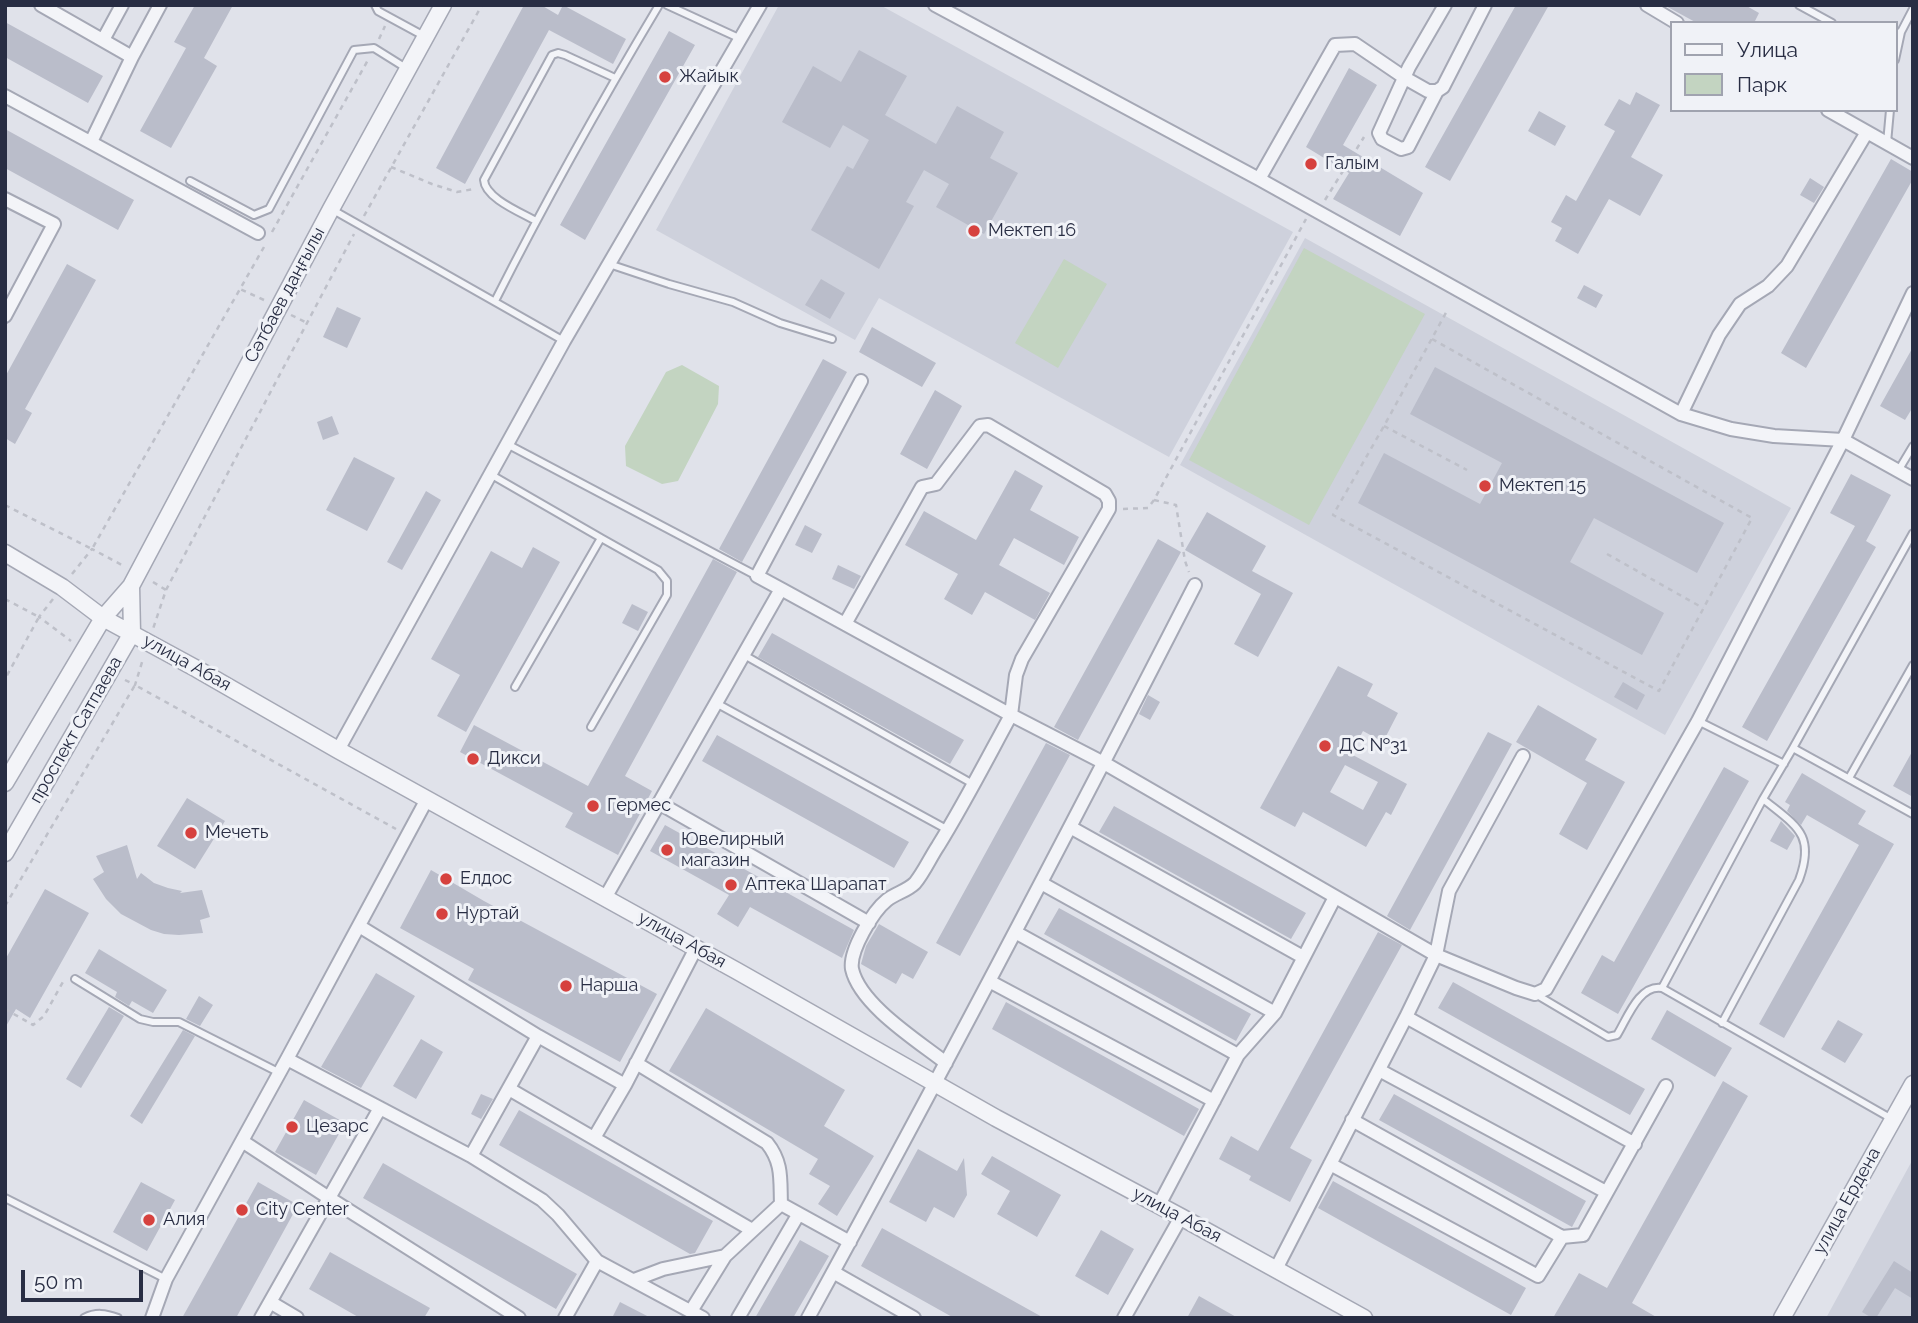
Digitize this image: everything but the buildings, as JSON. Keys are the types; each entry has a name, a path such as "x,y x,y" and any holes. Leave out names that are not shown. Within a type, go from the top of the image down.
{"street":[{"path":"41,5 132,57"},
{"path":"103,40 122,5"},
{"path":"91,142 160,5"},
{"name":"Сәтбаев даңғылы","path":"131,586 331,209 443,5"},
{"path":"338,750 564,341 761,5"},
{"path":"935,5 1259,178 1681,414 1731,429 1763,435 1843,440 1913,479"},
{"path":"1432,91 1408,147 1401,149 1382,139 1379,133 1409,67 1445,5"},
{"path":"1259,178 1335,45 1355,44 1405,78 1432,91 1443,87 1485,5"},
{"path":"1647,5 1674,21"},
{"path":"5,96 258,233"},
{"path":"1832,112 1913,158"},
{"path":"1681,414 1719,335 1740,304 1768,286 1787,266 1867,132"},
{"path":"5,199 54,225 5,316"},
{"path":"861,380 757,576 1104,763 1436,955 1535,994 1546,989 1698,721 1843,440 1913,293"},
{"path":"845,624 922,487 936,484 980,426 988,425 1105,494 1109,501 1109,509 1022,659 1016,675 1011,715 948,830 914,884 878,907 854,953 852,967 857,982 878,1010 946,1062"},
{"name":"улица Абая","path":"5,553 62,587 103,618 935,1083 1364,1318"},
{"path":"808,1318 1041,883 1195,584"},
{"path":"131,586 132,633"},
{"name":"проспект Сатпаева","path":"5,783 103,618 131,586"},
{"path":"605,898 781,589"},
{"name":"проспект Сатпаева","path":"5,853 132,633"},
{"path":"1276,1269 1436,955 1448,891 1523,757"},
{"path":"152,1318 166,1279 427,799"},
{"path":"659,803 869,923"},
{"path":"1070,827 1303,957"},
{"path":"1041,883 1275,1013"},
{"path":"1159,1205 1238,1055 1275,1013 1335,897"},
{"path":"359,926 538,1036 625,1085"},
{"path":"1014,932 1238,1055"},
{"path":"594,1138 625,1085 696,948"},
{"path":"989,981 1214,1101"},
{"path":"1406,1017 1634,1144"},
{"path":"471,1156 538,1036"},
{"path":"288,1059 471,1156 541,1200 558,1215 597,1261 703,1318"},
{"path":"636,1063 767,1143 776,1155 780,1170 781,1204 725,1256 691,1311"},
{"path":"1378,1070 1606,1192"},
{"name":"улица Ердена","path":"1782,1318 1913,1084"},
{"path":"1353,1120 1562,1237 1583,1235 1666,1086"},
{"path":"509,1089 752,1230"},
{"path":"261,1318 380,1108"},
{"path":"242,1141 519,1318"},
{"path":"1330,1164 1538,1276 1562,1237"},
{"path":"781,1204 850,1242"},
{"path":"738,1318 799,1215"},
{"path":"1124,1318 1181,1217"},
{"path":"634,1280 663,1269 725,1256"},
{"path":"565,1318 597,1261"},
{"path":"833,1272 914,1318"},
{"path":"270,1302 298,1318"}],"lane":[{"path":"375,5 377,11 426,37"},
{"path":"495,301 615,78 659,5"},
{"path":"667,5 741,39"},
{"path":"1798,5 1828,21"},
{"path":"1898,32 1913,9"},
{"path":"190,181 254,215 269,209 354,50 374,48 408,69"},
{"path":"536,221 491,195 485,188 484,180 552,55 565,55 615,78"},
{"path":"1886,144 1890,112"},
{"path":"331,209 564,341"},
{"path":"609,264 733,302 780,323 832,339"},
{"path":"507,444 757,576"},
{"path":"1898,471 1913,446"},
{"path":"490,474 657,570 667,581 667,595 591,727"},
{"path":"1662,988 1763,799 1913,533"},
{"path":"515,687 601,538"},
{"path":"744,655 973,784"},
{"path":"1849,778 1913,665"},
{"path":"716,703 948,830"},
{"path":"1698,721 1784,764"},
{"path":"1793,748 1913,814"},
{"path":"1722,1023 1799,880 1804,865 1806,851 1797,827 1763,799"},
{"path":"75,979 140,1019 179,1022 280,1073"},
{"path":"1535,994 1608,1037 1617,1035 1639,998 1647,990 1662,988 1893,1120"},
{"path":"5,1198 166,1279"},
{"path":"84,1318 106,1313 118,1318"}],"path":[{"path":"166,590 359,225 482,5"},
{"path":"5,505 92,549 333,126 389,17"},
{"path":"1109,509 1148,508 1154,500 1315,210 1366,133 1379,133"},
{"path":"391,167 457,192 485,188"},
{"path":"240,289 278,308"},
{"path":"1433,339 1752,518 1659,691 1333,515 1448,309"},
{"path":"1384,426 1467,470"},
{"path":"1154,500 1176,505 1185,561 1195,584"},
{"path":"1606,554 1703,608"},
{"path":"5,599 39,617 5,679"},
{"path":"5,906 135,685 408,835"},
{"path":"5,1009 33,1025 44,1016 66,975 75,979"}],"shaded area":[{"name":"Мектеп 16","path":"779,5 880,5 1293,232 1169,457 879,298 855,340 656,230"},
{"name":"Мектеп 15","path":"1305,238 1791,508 1665,735 1180,465"},
{"path":"1913,1159 1913,1318 1826,1318"}],"green space":[{"path":"1304,248 1425,314 1309,525 1189,460"},
{"path":"1064,259 1107,284 1058,368 1015,343"},
{"path":"682,365 719,386 718,404 678,481 662,484 626,466 625,446 666,372"}],"place":[{"name":"Жайык","path":"665,77"},
{"name":"Галым","path":"1311,164"},
{"name":"Мектеп 16","path":"974,231"},
{"name":"Мектеп 15","path":"1485,486"},
{"name":"ДС №31","path":"1325,746"},
{"name":"Дикси","path":"473,759"},
{"name":"Гермес","path":"593,806"},
{"name":"Мечеть","path":"191,833"},
{"name":"Ювелирный магазин","path":"667,850"},
{"name":"Елдос","path":"446,879"},
{"name":"Аптека Шарапат","path":"731,885"},
{"name":"Нуртай","path":"442,914"},
{"name":"Нарша","path":"566,986"},
{"name":"Цезарс","path":"292,1127"},
{"name":"City Center","path":"242,1210"},
{"name":"Алия","path":"149,1220"}]}
